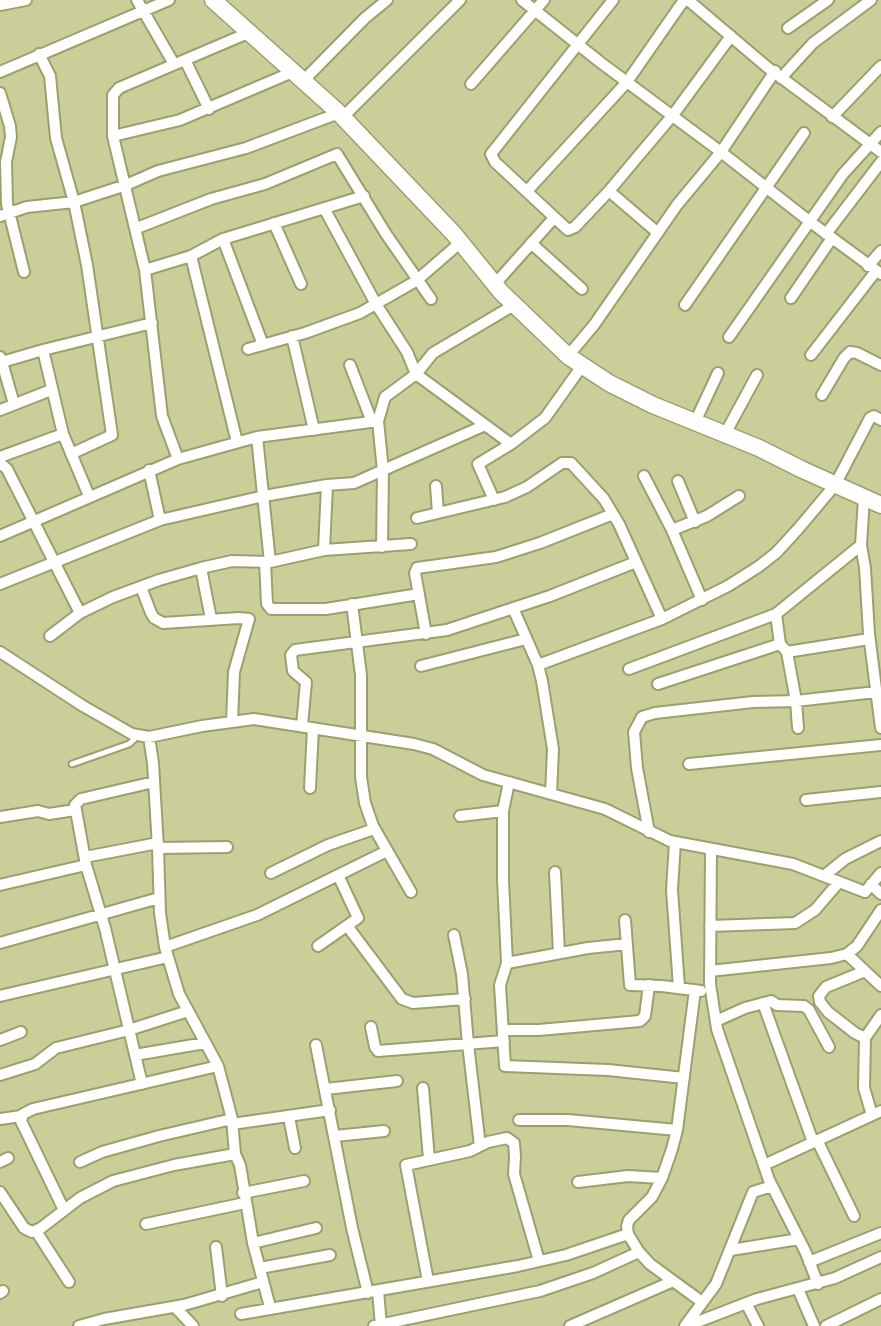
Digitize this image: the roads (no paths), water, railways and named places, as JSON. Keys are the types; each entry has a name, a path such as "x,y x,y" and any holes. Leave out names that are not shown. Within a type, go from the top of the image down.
{"street":[{"path":"0,5 26,0"},
{"path":"137,0 209,109"},
{"path":"0,72 169,0"},
{"path":"214,0 248,33 300,75 341,115 461,242 514,305 568,356 653,405 759,448 881,505"},
{"path":"113,136 180,120 300,75 387,0"},
{"path":"4,214 27,207 74,202 158,171 246,148 341,115 460,0"},
{"path":"522,0 875,270"},
{"path":"471,85 544,0"},
{"path":"613,0 491,154 495,162 565,229 571,230 609,191 673,115 731,36"},
{"path":"527,191 627,82 686,0 778,75 881,152"},
{"path":"788,28 828,0"},
{"path":"568,356 594,325 677,205 721,152 778,75 813,43 871,0"},
{"path":"178,459 162,415 145,270 113,136 114,92 248,33"},
{"path":"39,54 50,76 55,138 74,202 89,276 112,435 71,454"},
{"path":"832,117 881,66"},
{"path":"0,93 11,137 6,162 4,214 24,272"},
{"path":"729,337 843,174 881,132"},
{"path":"685,305 804,133"},
{"path":"137,228 211,199 265,184 337,154 416,281 431,299"},
{"path":"791,298 829,236 881,162"},
{"path":"609,191 658,233"},
{"path":"145,270 191,256 223,239 364,197"},
{"path":"324,208 376,304 407,352 416,374 511,444"},
{"path":"495,284 554,218"},
{"path":"274,223 301,284"},
{"path":"223,239 263,345"},
{"path":"248,349 360,313 416,281 461,242"},
{"path":"531,243 582,289"},
{"path":"811,355 875,270 881,251"},
{"path":"191,256 237,442"},
{"path":"375,422 384,397 416,374 433,353 514,305"},
{"path":"14,404 1,362 152,323"},
{"path":"292,336 314,430"},
{"path":"43,350 62,434 89,496"},
{"path":"822,395 850,352 881,365"},
{"path":"350,365 375,422 383,471 382,547"},
{"path":"494,500 478,464 511,444 545,418 582,366"},
{"path":"695,422 718,373"},
{"path":"725,434 757,375"},
{"path":"0,410 51,390"},
{"path":"537,665 662,619 738,580 776,553 835,485 869,419 874,416 881,420"},
{"path":"0,536 178,459 257,437 375,422"},
{"path":"0,584 160,520 264,496 355,483 483,425"},
{"path":"0,457 62,434"},
{"path":"257,437 264,496 269,608 316,610 419,594"},
{"path":"417,518 494,500 527,487 562,463 568,462 590,481 613,514 662,619"},
{"path":"0,463 8,469 80,613"},
{"path":"149,470 160,520"},
{"path":"644,476 672,530 702,600"},
{"path":"678,481 695,522"},
{"path":"324,550 327,485"},
{"path":"436,486 438,513"},
{"path":"672,530 695,522 739,496"},
{"path":"864,498 861,545 881,728"},
{"path":"426,634 415,573 419,567 496,557 613,514"},
{"path":"50,636 80,613 141,587 201,568 232,561 267,562 324,550 411,544"},
{"path":"629,669 776,614 861,545"},
{"path":"310,788 306,682 293,671 293,651 426,634 513,608 636,562"},
{"path":"201,568 211,619"},
{"path":"141,587 151,613 159,621 169,624 211,619 245,618 249,621 234,673 232,722"},
{"path":"352,604 362,688 360,735 363,792 374,829 411,892"},
{"path":"513,608 537,665 553,749 551,794"},
{"path":"776,614 796,701 798,728"},
{"path":"657,684 783,648 873,637"},
{"path":"421,666 526,639"},
{"path":"0,652 83,706 132,733 144,736 254,719 360,735 433,749 483,775 605,809 675,842 793,864 864,892 881,873"},
{"path":"649,832 637,768 634,732 642,717 655,713 753,702 796,701 876,692"},
{"path":"144,736 154,782 159,898 167,952 178,994 218,1066 232,1122 235,1154 240,1165 253,1243 270,1307"},
{"path":"689,764 881,745"},
{"path":"142,1084 102,916 86,861 75,803 78,800 154,782"},
{"path":"509,782 503,811 507,963 500,985 503,1062 507,1068 608,1070 684,1078"},
{"path":"806,800 881,792"},
{"path":"0,817 38,811 49,814 75,810"},
{"path":"460,816 503,811"},
{"path":"271,873 328,845 374,829"},
{"path":"824,876 854,852 881,841"},
{"path":"675,842 672,890 678,987"},
{"path":"0,885 86,861 158,845 228,847"},
{"path":"711,850 710,971 716,1021 745,1114 772,1186 818,1284"},
{"path":"0,996 115,971 167,952 257,915 387,851"},
{"path":"555,872 559,953"},
{"path":"318,946 356,922 359,916 338,875"},
{"path":"710,926 795,923 815,909 839,882"},
{"path":"871,884 881,894"},
{"path":"0,943 159,898"},
{"path":"710,971 847,954 857,946 881,910"},
{"path":"625,920 629,984 711,992"},
{"path":"348,927 402,999 413,1003 465,999"},
{"path":"454,935 460,957 480,1146"},
{"path":"507,963 626,944"},
{"path":"847,954 881,986"},
{"path":"865,971 825,987 819,996 828,1012 865,1038"},
{"path":"371,1027 378,1051 468,1044 539,1030 640,1021 645,1016 649,985"},
{"path":"695,990 677,1130 662,1178 652,1197 627,1223 628,1234 649,1265 702,1302"},
{"path":"716,1021 745,1008 773,1001 777,1005 806,1007 829,1047"},
{"path":"763,1003 815,1141 854,1216"},
{"path":"0,1074 35,1064 56,1048 129,1030 188,1011"},
{"path":"764,1165 877,1113 864,1088 865,1038 881,1015"},
{"path":"0,1040 21,1032"},
{"path":"135,1055 205,1043"},
{"path":"316,1045 352,1228 373,1292 378,1325 540,1291 593,1273 639,1252"},
{"path":"0,1119 218,1066"},
{"path":"326,1089 397,1081"},
{"path":"423,1088 429,1159"},
{"path":"79,1162 102,1152 148,1139 232,1122 330,1110"},
{"path":"21,1116 64,1210"},
{"path":"289,1117 295,1148"},
{"path":"519,1120 568,1120 677,1130"},
{"path":"335,1136 384,1131"},
{"path":"428,1281 405,1169 407,1164 470,1151 507,1138 513,1141 514,1174 539,1261"},
{"path":"0,1192 24,1228 29,1232 36,1231 101,1186 124,1177 235,1154"},
{"path":"578,1182 628,1176 662,1178"},
{"path":"146,1224 304,1181"},
{"path":"686,1326 716,1284 753,1192 772,1186"},
{"path":"253,1243 316,1228"},
{"path":"36,1231 69,1282"},
{"path":"809,1262 881,1233"},
{"path":"241,1314 539,1261 628,1234"},
{"path":"731,1250 799,1239"},
{"path":"216,1247 222,1296"},
{"path":"260,1268 330,1255"},
{"path":"686,1326 707,1323 746,1303 818,1284 881,1256"},
{"path":"79,1326 222,1296 263,1282"},
{"path":"570,1326 671,1282"},
{"path":"799,1289 814,1326"},
{"path":"826,1326 881,1298"},
{"path":"746,1303 758,1326"},
{"path":"175,1307 193,1326"}],"lane":[{"path":"72,764 144,736"}]}
